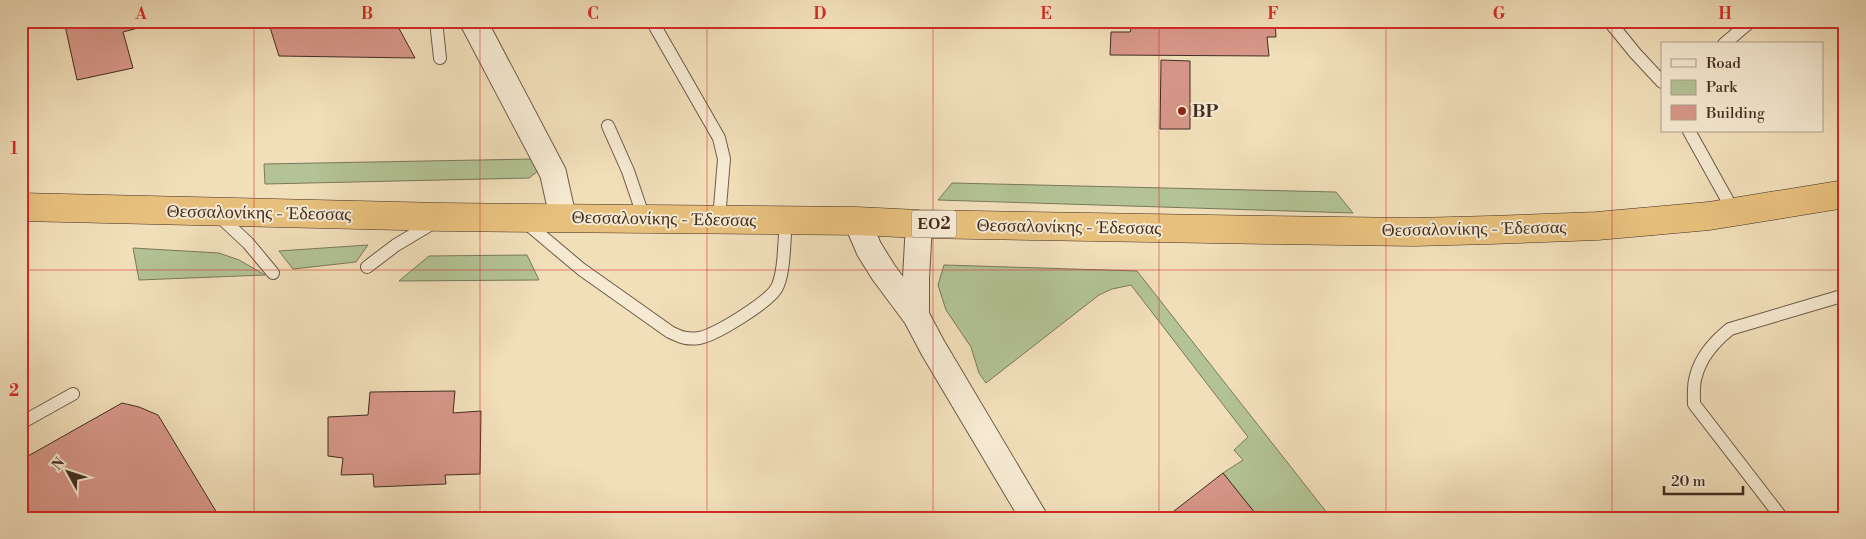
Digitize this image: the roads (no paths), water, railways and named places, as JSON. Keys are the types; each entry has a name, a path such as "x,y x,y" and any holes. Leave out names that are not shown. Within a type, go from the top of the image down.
{"highway":[{"name":"Θεσσαλονίκης - Έδεσσας","path":"21,207 443,217 857,221 919,224 1414,232 1597,226 1709,216 1845,194"}],"street":[{"path":"473,21 553,173 563,218"},
{"path":"857,221 869,249 884,273 916,316 1034,518"},
{"path":"916,316 919,224"}],"lane":[{"path":"436,21 440,58"},
{"path":"1609,21 1661,81"},
{"path":"1726,42 1751,21"},
{"path":"656,28 719,138 724,159 719,220"},
{"path":"608,126 628,170 644,218"},
{"path":"1690,132 1734,212"},
{"path":"214,212 248,243 274,274"},
{"path":"367,267 409,236 443,217"},
{"path":"520,218 581,268 670,332 684,339 699,338 715,333 768,299 776,289 780,279 786,220"},
{"path":"1782,518 1694,404 1695,377 1703,358 1717,339 1730,329 1845,295"},
{"path":"21,422 73,394"}],"place":[{"name":"BP","path":"1182,111"}]}
